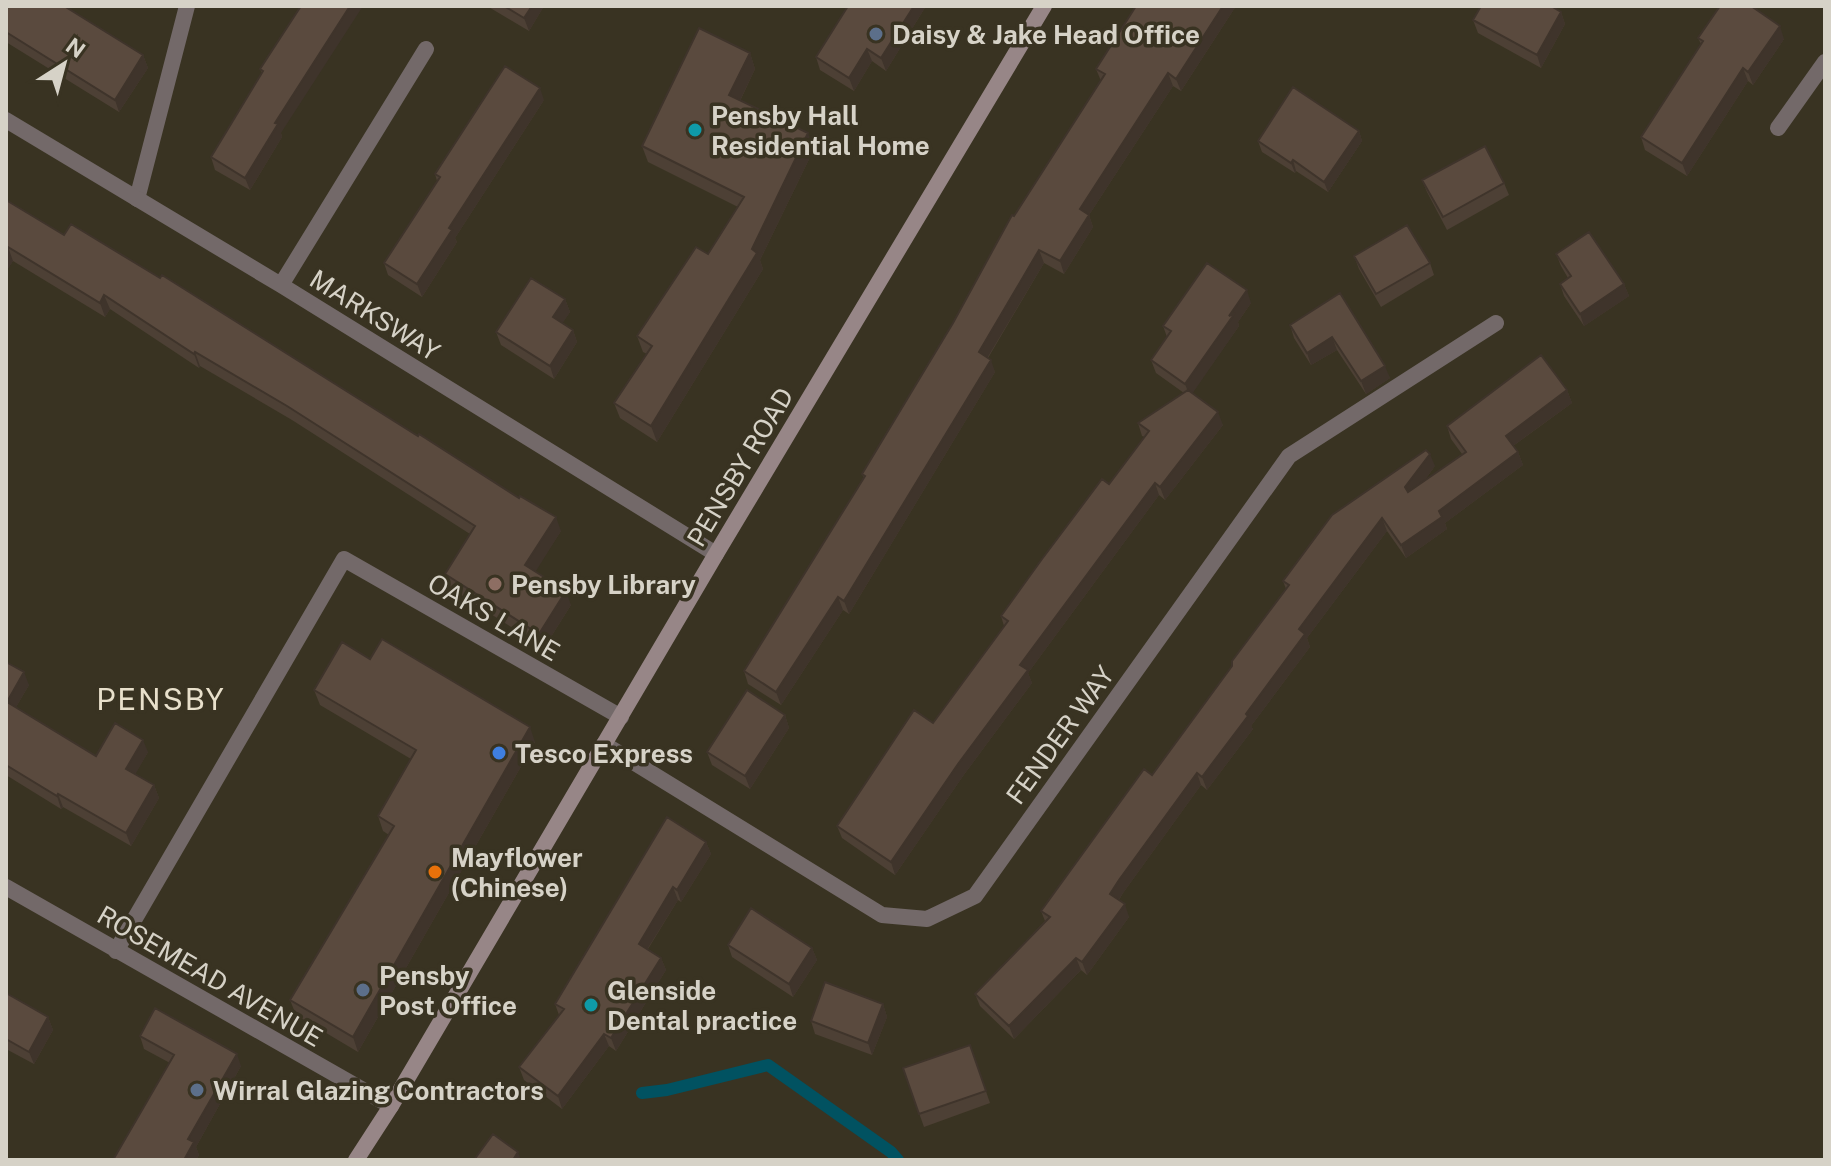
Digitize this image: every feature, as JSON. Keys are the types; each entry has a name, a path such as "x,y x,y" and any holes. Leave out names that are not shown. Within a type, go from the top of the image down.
{"main road":[{"name":"PENSBY ROAD","path":"356,1160 391,1106 1044,6"}],"street":[{"path":"137,199 187,6"},
{"path":"281,285 426,49"},
{"path":"1778,128 1825,62"},
{"name":"MARKSWAY","path":"6,120 281,285 716,554"},
{"name":"FENDER WAY","path":"604,744 882,915 927,919 975,896 1289,456 1496,323"},
{"name":"OAKS LANE","path":"116,951 344,559 621,717"},
{"name":"ROSEMEAD AVENUE","path":"6,887 391,1106"}],"building":[{"path":"6,6 64,6 143,55 115,100 6,32"},
{"path":"301,6 350,6 275,123 278,124 245,178 211,157 263,71 260,69"},
{"path":"504,6 532,6 524,18"},
{"name":"Daisy & Jake Head Office","path":"848,6 914,6 881,58 867,49 849,78 816,57"},
{"path":"1136,6 1223,6 1176,79 1168,73 1080,209 1089,215 1060,261 1039,250 979,352 991,360 844,601 838,597 776,692 744,671 865,476 862,474 953,323 1012,215 1105,74 1096,69"},
{"path":"1481,6 1551,6 1561,12 1537,55 1473,20"},
{"path":"1720,6 1751,6 1780,26 1748,72 1743,68 1682,163 1641,137 1703,41 1698,38"},
{"path":"699,28 750,53 729,95 808,133 752,249 757,253 651,426 614,403 652,346 637,336 696,247 708,254 744,197 642,146"},
{"path":"505,66 540,88 449,228 452,230 417,284 384,263 440,177 435,174"},
{"path":"1293,87 1359,131 1324,182 1258,141"},
{"path":"1485,146 1504,183 1443,217 1422,180"},
{"path":"6,200 64,235 71,224 160,278 162,275 418,436 556,517 525,565 566,591 539,634 445,574 475,526 287,406 194,354 104,295 100,303 8,247 6,250"},
{"path":"1407,225 1430,263 1376,294 1354,256"},
{"path":"1589,232 1624,284 1580,314 1560,284 1571,276 1556,254"},
{"path":"1207,263 1247,290 1229,316 1235,313 1185,384 1151,360 1171,331 1163,326"},
{"path":"531,278 565,299 553,317 573,330 550,366 496,332"},
{"path":"1340,293 1385,366 1361,381 1332,337 1307,353 1290,325"},
{"path":"1541,355 1567,390 1506,436 1518,452 1439,511 1442,517 1401,545 1382,518 1299,629 1305,634 1246,714 1248,716 1202,777 1197,773 1119,880 1110,894 1125,904 1082,962 1076,958 1009,1026 975,994 1050,917 1041,911 1144,769 1152,775 1289,585 1283,581 1332,515 1426,450 1430,454 1405,487 1408,492 1466,452 1447,426"},
{"path":"1188,390 1218,412 1160,487 1155,483 1020,665 1028,670 891,862 837,826 914,710 933,723 1008,621 1001,616 1042,559 1102,479 1109,484 1149,431 1138,423"},
{"path":"382,639 530,727 353,1037 290,1000 394,826 378,816 416,750 314,690 342,642 370,659"},
{"path":"6,662 24,672 7,702 96,756 115,723 143,740 126,769 154,785 126,833 6,765"},
{"path":"747,690 785,715 745,776 707,752"},
{"path":"667,817 706,842 677,890 673,887 639,944 661,958 611,1038 604,1034 558,1096 519,1067 564,1009 555,1004"},
{"path":"751,908 812,948 789,984 728,945"},
{"path":"825,982 883,1004 868,1043 811,1021"},
{"path":"6,993 48,1017 29,1052 6,1039"},
{"path":"155,1008 237,1054 188,1139 194,1142 184,1160 113,1160 174,1055 140,1036"},
{"path":"970,1045 986,1091 919,1114 903,1068"},
{"path":"493,1134 518,1152 513,1160 474,1160"}],"waterway":[{"path":"642,1093 667,1090 768,1065 898,1160"}],"place":[{"name":"Daisy & Jake Head Office","path":"876,34"},
{"name":"Pensby Hall Residential Home","path":"695,130"},
{"name":"Pensby Library","path":"495,584"},
{"name":"Tesco Express","path":"499,753"},
{"name":"Mayflower (Chinese)","path":"435,872"},
{"name":"Pensby Post Office","path":"363,990"},
{"name":"Glenside Dental practice","path":"591,1005"},
{"name":"Wirral Glazing Contractors","path":"197,1090"}],"district":[{"name":"PENSBY","path":"161,699"}]}
